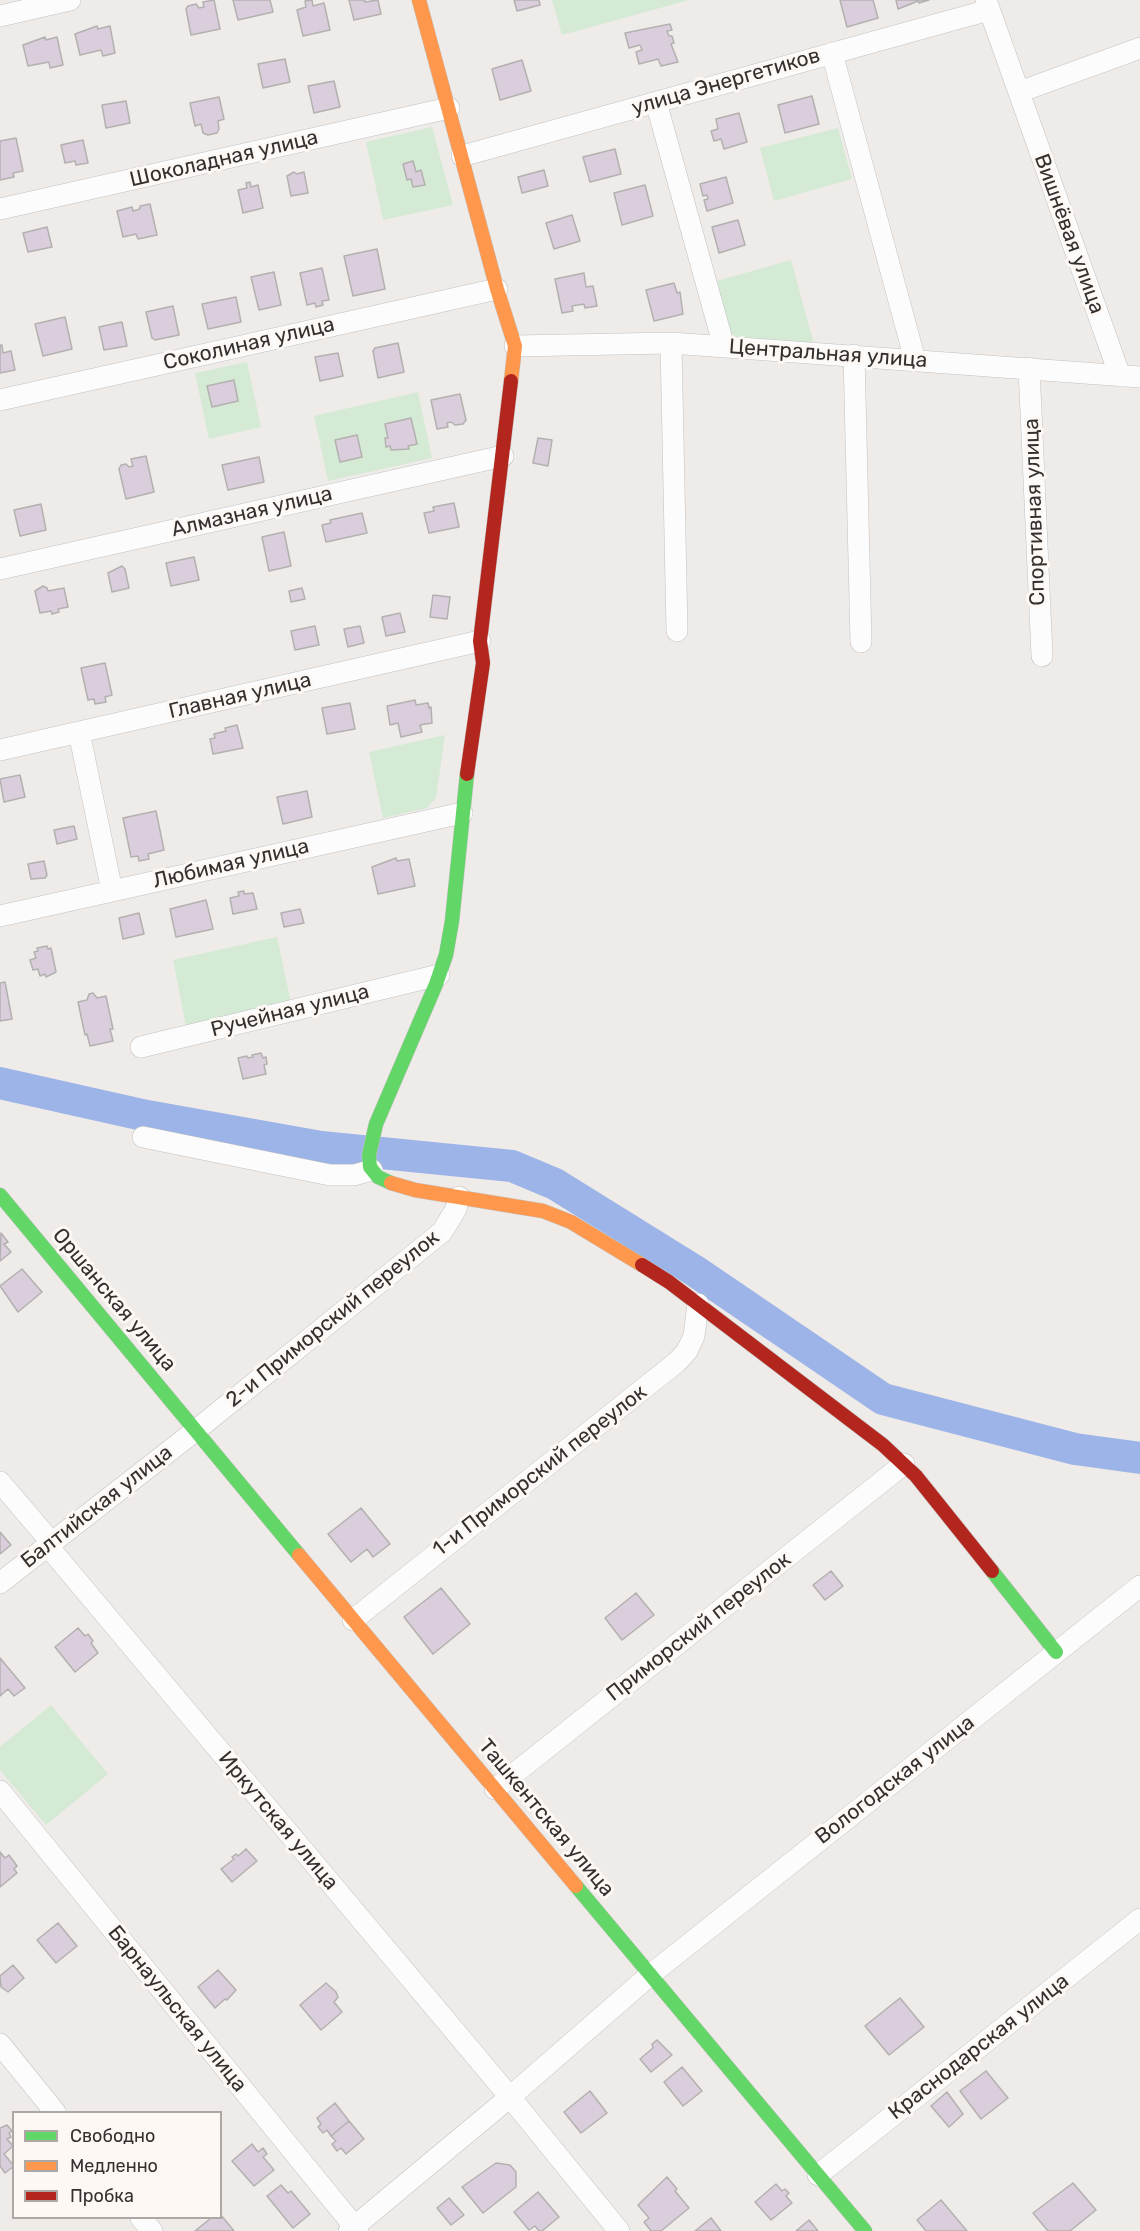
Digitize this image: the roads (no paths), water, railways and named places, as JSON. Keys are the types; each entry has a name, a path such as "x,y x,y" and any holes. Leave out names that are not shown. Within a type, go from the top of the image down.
{"street":[{"path":"0,16 70,0"},
{"path":"419,0 497,289 515,346 480,641 483,663 462,813 452,921 446,954 439,975 376,1124 371,1156 378,1177 392,1183 459,1197 543,1211 571,1222 669,1282 883,1445 904,1464 937,1501 1056,1652"},
{"name":"улица Энергетиков","path":"462,156 832,53 988,5"},
{"name":"Вишнёвая улица","path":"988,5 1019,92 1130,376"},
{"path":"1019,92 1140,48"},
{"path":"832,53 915,360"},
{"path":"656,102 724,347"},
{"name":"Шоколадная улица","path":"0,209 449,108"},
{"name":"Соколиная улица","path":"0,400 497,289"},
{"path":"671,343 678,631"},
{"name":"Центральная улица","path":"515,346 671,343 1130,376"},
{"path":"854,355 861,642"},
{"name":"Спортивная улица","path":"1029,368 1042,656"},
{"name":"Алмазная улица","path":"0,569 503,456"},
{"name":"Главная улица","path":"0,750 480,641"},
{"path":"79,732 112,891"},
{"name":"Любимая улица","path":"0,916 462,813"},
{"name":"Ручейная улица","path":"141,1047 439,975"},
{"path":"143,1137 330,1174 354,1174 371,1156"},
{"name":"Оршанская улица","path":"0,1195 195,1431"},
{"name":"2-и Приморский переулок","path":"195,1431 442,1232 456,1209 459,1197"},
{"name":"1-и Приморский переулок","path":"353,1620 677,1362 687,1351 694,1336 698,1304"},
{"name":"Балтийская улица","path":"0,1583 195,1431"},
{"name":"Ташкентская улица","path":"195,1431 865,2231"},
{"name":"Приморский переулок","path":"495,1790 904,1464"},
{"name":"Иркутская улица","path":"0,1482 619,2231"},
{"name":"Вологодская улица","path":"353,2230 650,1975 1140,1586"},
{"name":"Барнаульская улица","path":"0,1791 353,2230"},
{"name":"Краснодарская улица","path":"818,2175 1140,1919"},
{"path":"0,2044 54,2111"},
{"path":"143,2219 152,2231"}],"waterway":[{"path":"0,1083 147,1116 321,1147 512,1166 555,1184 695,1271 883,1399 1075,1449 1140,1458"}]}
